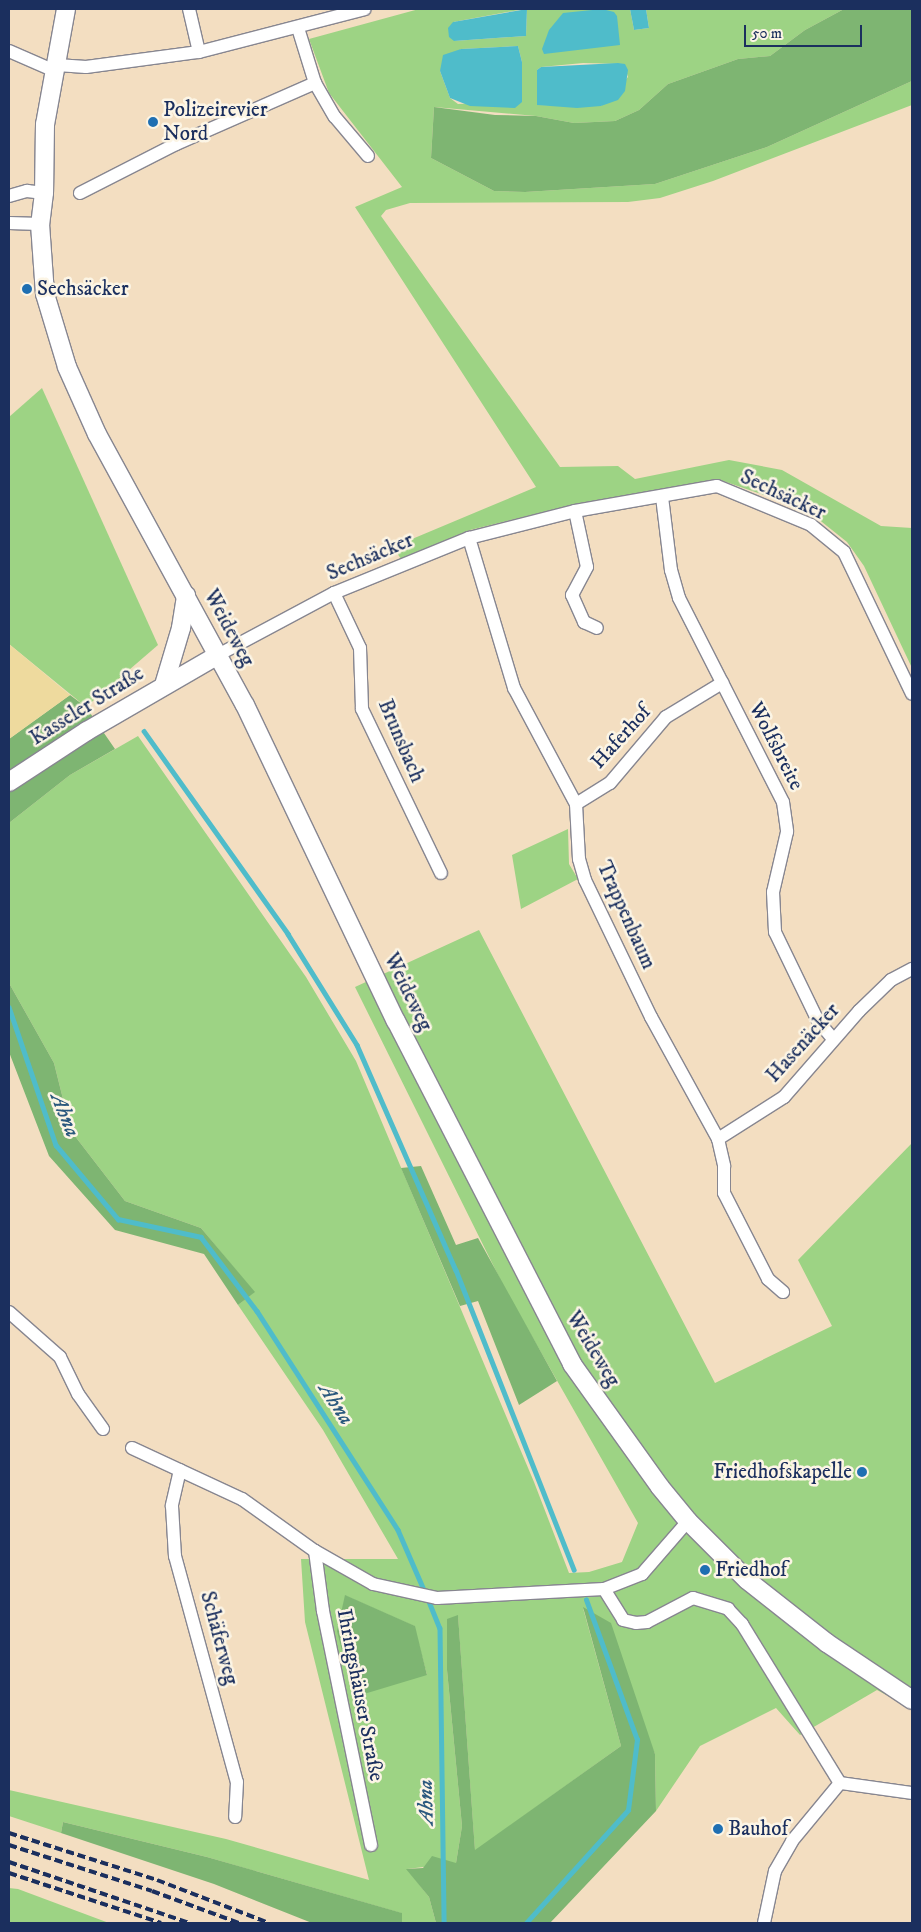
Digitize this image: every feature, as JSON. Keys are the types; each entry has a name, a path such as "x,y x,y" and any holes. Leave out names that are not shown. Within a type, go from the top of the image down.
{"main road":[{"name":"Weideweg","path":"66,9 45,124 44,193 40,224 45,294 67,367 97,434 245,705 401,1030 572,1364 688,1521 781,1609 860,1667 912,1700"},
{"name":"Kasseler Straße","path":"164,685 182,628 186,595"},
{"name":"Kasseler Straße","path":"9,782 164,685 218,655"}],"street":[{"path":"188,9 198,52"},
{"path":"9,51 56,68 86,67 198,52 298,28 365,9"},
{"path":"298,28 315,83 335,117 368,156"},
{"path":"80,193 176,144 315,83"},
{"path":"9,196 27,191 44,193"},
{"path":"9,223 40,224"},
{"name":"Sechsäcker","path":"218,655 334,593 470,538 575,511 717,486 811,525 844,552 912,694"},
{"name":"Wolfsbreite","path":"662,497 670,570 679,598 784,802 787,832 773,892 774,932 818,1022 833,1039"},
{"path":"575,511 587,567 572,595 584,622 597,628"},
{"name":"Trappenbaum","path":"470,538 514,688 576,804 579,859 585,880 651,1017 718,1139 724,1166 724,1193 768,1279 783,1292"},
{"name":"Brunsbach","path":"334,593 360,648 362,709 441,873"},
{"name":"Haferhof","path":"576,804 610,783 666,717 722,684"},
{"name":"Hasenäcker","path":"718,1139 784,1097 833,1039 890,980 912,969"},
{"path":"9,1312 60,1357 78,1394 102,1429"},
{"name":"Ihringshäuser Straße","path":"132,1448 242,1499 315,1551 373,1584 437,1598 604,1588 642,1574 688,1521"},
{"name":"Schäferweg","path":"180,1470 172,1506 176,1556 237,1782 235,1817"},
{"name":"Ihringshäuser Straße","path":"315,1551 323,1611 371,1845"},
{"path":"604,1588 623,1620 636,1623 647,1622 693,1598 728,1609 742,1624 840,1783"},
{"path":"840,1783 912,1793"},
{"path":"764,1923 775,1871 792,1841 840,1783"}],"green space":[{"path":"419,9 524,9 453,22 454,41 526,36 527,9 630,9 634,30 649,28 646,9 844,9 805,30 770,56 738,59 668,84 639,110 615,121 574,123 536,116 434,107 431,158 494,191 525,192 655,184 767,147 912,81 912,105 713,181 660,198 628,202 410,203 386,210 381,216 560,467 618,466 635,479 729,460 782,470 881,526 912,528 912,668 864,566 847,542 817,518 779,500 723,481 580,503 470,530 401,559 393,547 536,487 355,207 402,187 329,93 309,39","holes":["518,46 522,62 521,102 458,104 450,98 440,71 461,49","583,63 624,64 628,77 601,106 537,105 537,70 541,67"]},
{"path":"844,9 912,9 912,81 767,147 655,184 525,192 494,191 431,158 434,107 495,115 536,116 574,123 615,121 639,110 668,84 738,59 770,56 805,30"},
{"path":"42,388 158,645 86,707 9,644 9,417"},
{"path":"70,695 86,707 115,749 70,775 9,823 9,739"},
{"path":"138,736 306,977 356,1061 534,1482 569,1573 589,1572 622,1562 638,1523 505,1289 355,987 479,930 715,1383 832,1326 798,1260 912,1143 912,1709 877,1690 800,1735 776,1708 700,1746 656,1811 655,1754 583,1608 621,1746 475,1851 458,1616 447,1670 462,1826 456,1863 407,1869 429,1897 436,1923 402,1923 401,1913 207,1857 63,1822 61,1833 9,1816 9,1790 226,1839 369,1880 305,1622 301,1559 398,1559 323,1430 238,1305 254,1292 201,1228 125,1201 71,1131 54,1063 9,983 9,823 70,775","holes":["346,1596 414,1626 427,1675 341,1615"]},
{"path":"568,829 569,864 578,879 521,909 512,855"},
{"path":"9,983 54,1063 71,1131 125,1201 201,1228 255,1292 238,1305 204,1254 115,1230 49,1156 9,1052"},
{"path":"421,1166 456,1245 478,1238 557,1381 519,1405 478,1301 460,1306 401,1168"},
{"path":"345,1595 415,1626 427,1675 354,1697 337,1631"},
{"path":"583,1607 611,1623 655,1754 656,1811 550,1923 436,1923 429,1897 406,1869 423,1868 432,1856 456,1863 462,1826 447,1670 447,1619 458,1615 475,1850 621,1746"},
{"path":"63,1822 207,1857 402,1913 402,1923 312,1923 214,1884 61,1833"},
{"path":"9,1888 18,1889 109,1923 9,1923"}],"sand":[{"path":"9,644 70,695 9,739"}],"water":[{"path":"527,9 526,36 454,41 449,37 448,28 453,22"},
{"path":"602,9 614,12 617,16 620,45 544,54 542,49 549,30 563,13"},
{"path":"630,9 646,9 649,28 634,30"},
{"path":"518,46 522,62 522,102 515,108 470,106 450,98 440,71 443,55 461,49"},
{"path":"625,64 628,70 625,91 618,100 601,106 577,108 537,105 537,70 541,67"}],"waterway":[{"path":"144,731 288,934 357,1045 456,1270 574,1570"},
{"name":"Ahna","path":"9,1007 56,1145 118,1219 201,1237 257,1311 398,1530 425,1592"},
{"name":"Ahna","path":"428,1599 440,1628 444,1923"},
{"path":"526,1923 628,1810 637,1740 586,1600"}],"railway":[{"path":"9,1833 157,1880 269,1923"},
{"path":"9,1845 152,1891 239,1923"},
{"path":"9,1862 189,1923"},
{"path":"9,1873 161,1923"}],"place":[{"name":"Polizeirevier Nord","path":"153,122"},
{"name":"Sechsäcker","path":"27,289"},
{"name":"Friedhofskapelle","path":"862,1472"},
{"name":"Friedhof","path":"705,1570"},
{"name":"Bauhof","path":"718,1829"}]}
